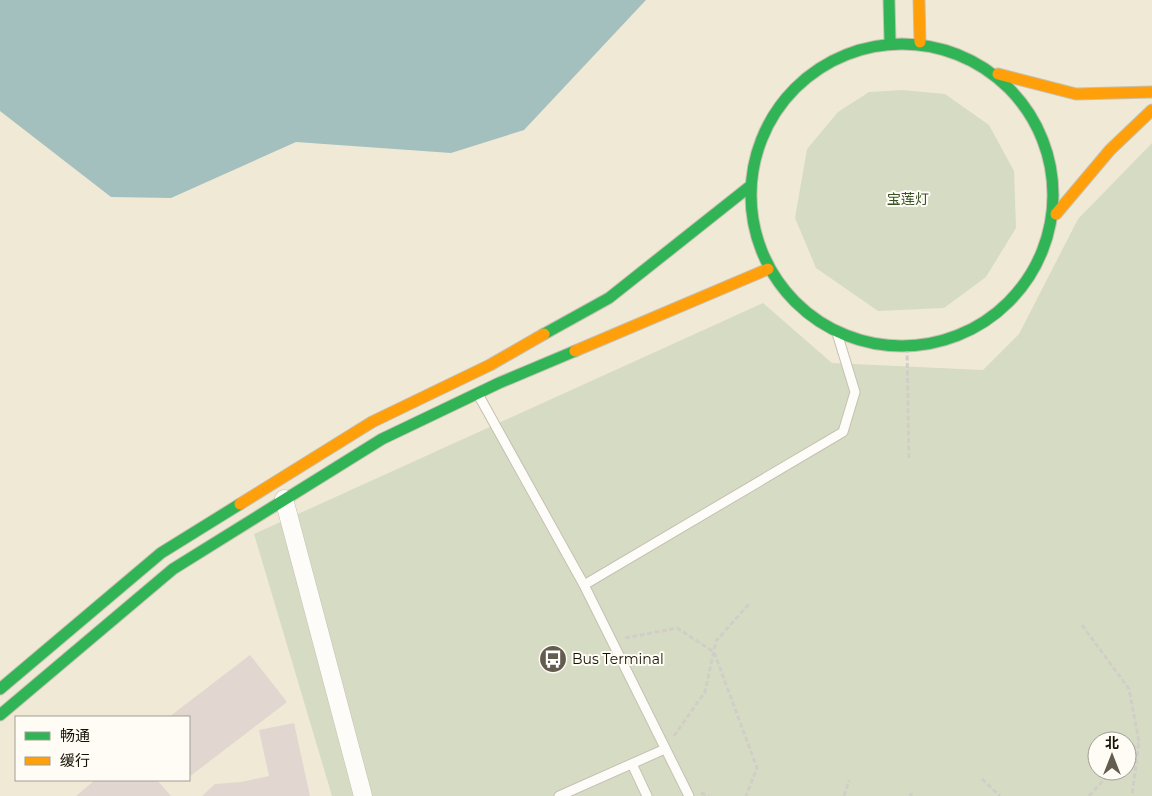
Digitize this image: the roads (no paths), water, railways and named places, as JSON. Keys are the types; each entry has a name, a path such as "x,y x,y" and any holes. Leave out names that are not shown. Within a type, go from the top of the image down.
{"main road":[{"path":"889,0 890,42"},
{"path":"919,0 920,42"},
{"path":"1152,92 1076,94 998,74 920,42 890,42 820,65 770,118 749,187 753,229 768,269 797,306 836,334 907,348 977,330 1030,282 1056,214 1110,150 1152,110"},
{"path":"998,74 1046,137 1056,214"},
{"path":"0,689 161,552 372,422 490,366 609,298 749,187"},
{"path":"0,715 173,569 382,439 477,393 768,269"}],"street":[{"path":"284,499 363,796"}],"lane":[{"path":"584,585 843,432 855,392 836,334"},
{"path":"468,376 584,585 689,796"},
{"path":"559,796 666,749"},
{"path":"632,764 647,796"}],"water":[{"path":"0,0 646,0 524,130 451,153 296,142 171,198 111,197 0,111"}],"place":[{"name":"Bus Terminal","path":"553,659"}],"park label":[{"name":"宝莲灯","path":"908,199"}]}
